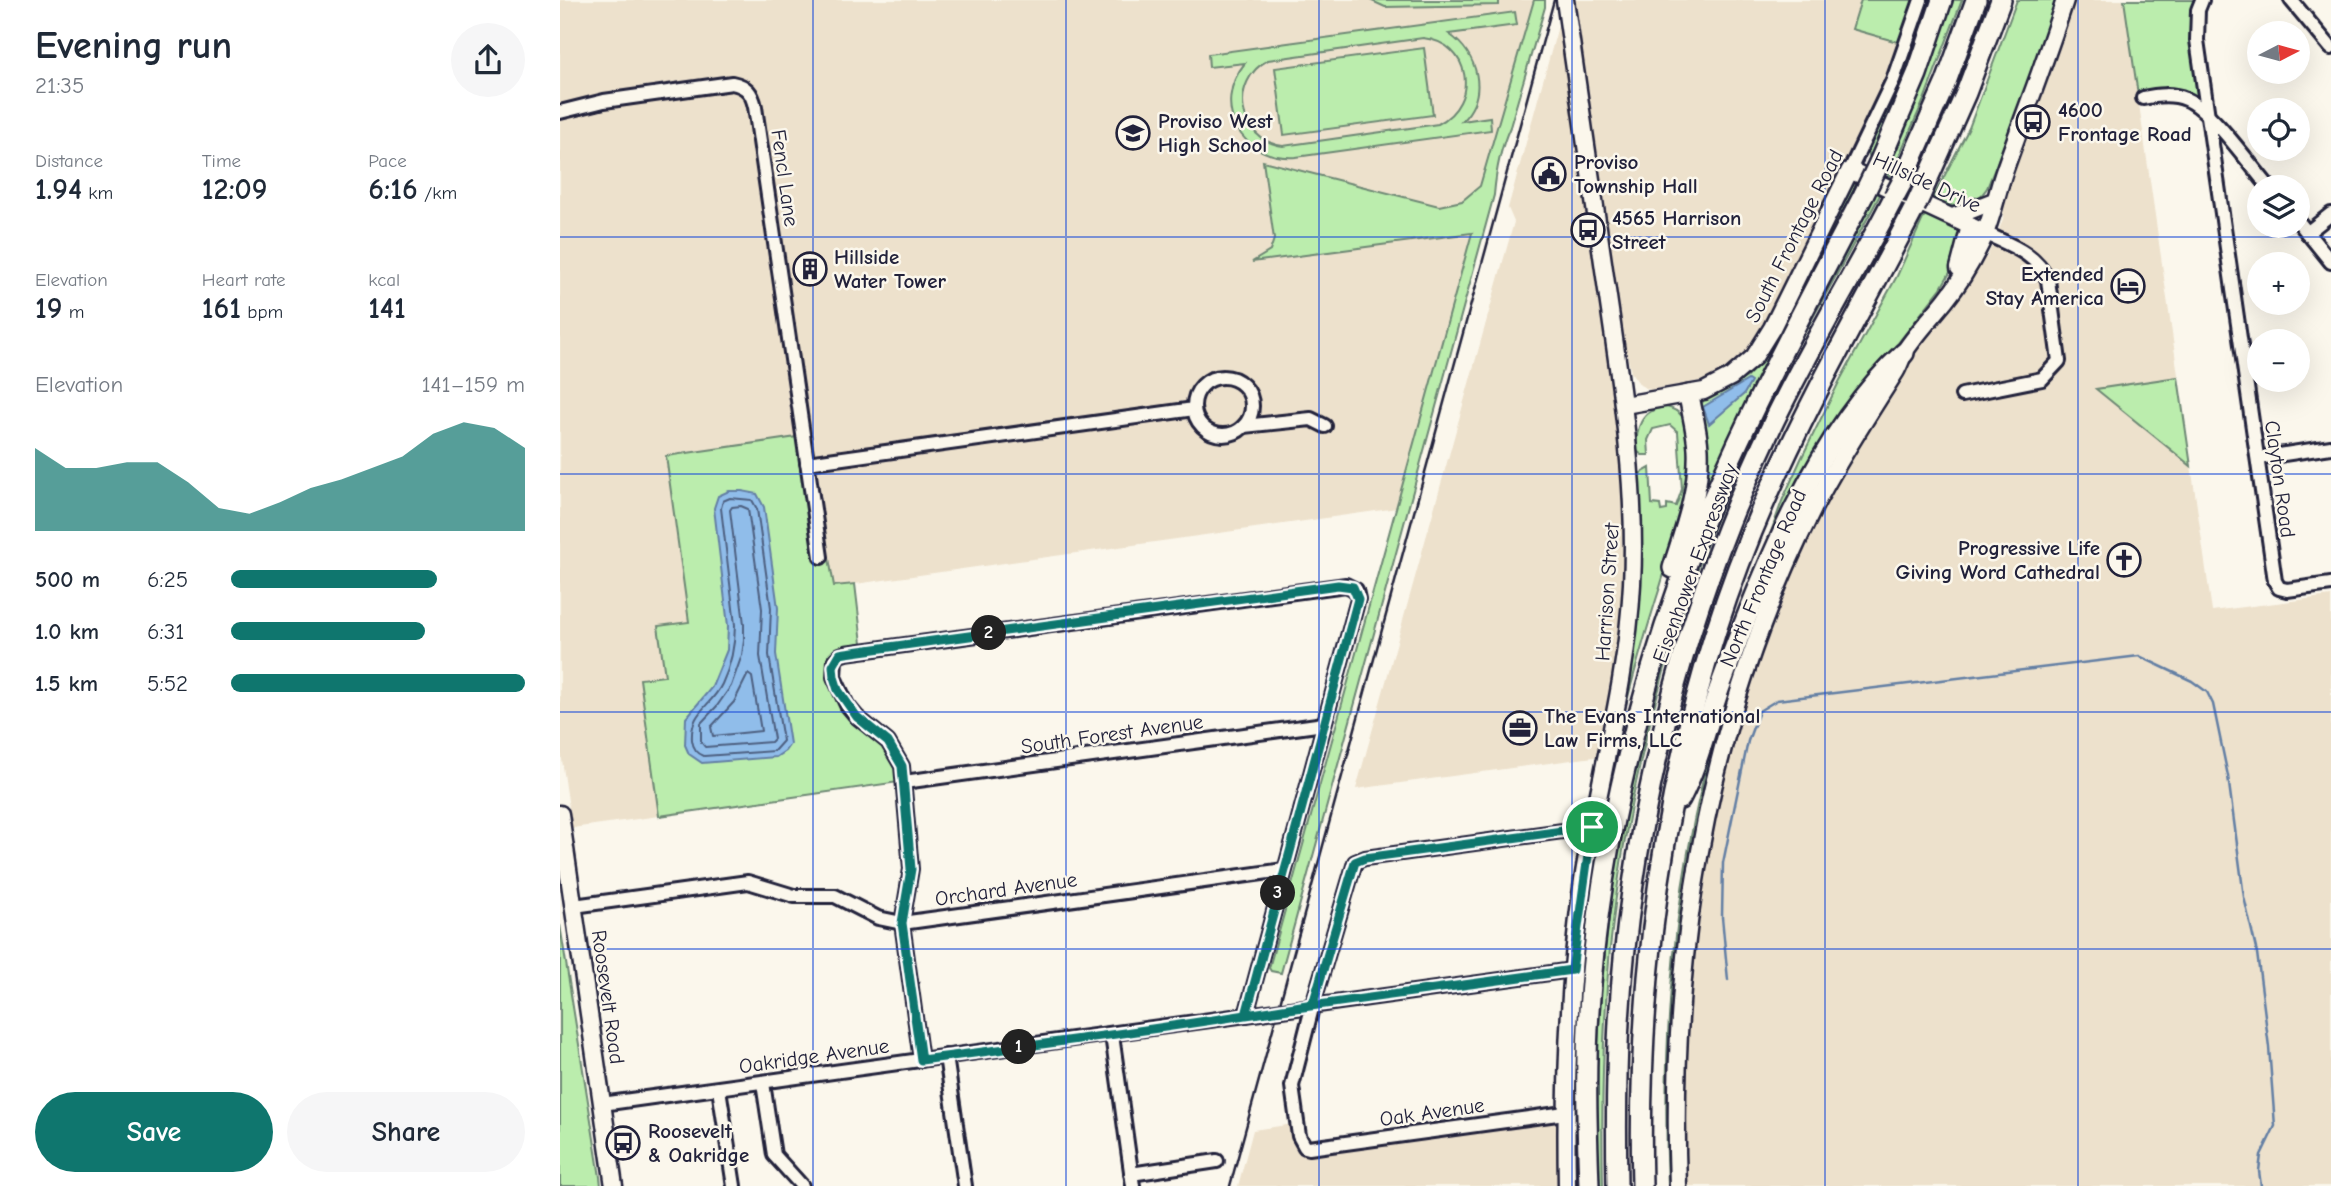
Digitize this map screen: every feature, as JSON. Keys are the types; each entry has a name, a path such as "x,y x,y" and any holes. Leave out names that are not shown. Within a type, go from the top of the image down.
{"highway":[{"path":"1589,1186 1588,1012 1598,914 1612,827 1634,735 1682,577 1719,485 1765,385 1879,163 1917,74 1942,0"},
{"name":"Eisenhower Expressway","path":"1617,1186 1619,1022 1633,882 1652,780 1683,656 1716,558 1774,421 1898,190 1946,82 1976,0"},
{"name":"Eisenhower Expressway","path":"1642,1186 1644,1004 1651,940 1669,819 1702,681 1730,591 1765,500 1831,361 1918,200 1966,93 2001,0"},
{"path":"1669,819 1691,779 1730,660 1787,527 1843,427 1866,394 1903,353"},
{"path":"1634,735 1632,712 1696,488 1698,450 1689,395"},
{"path":"1641,1139 1654,1186"}],"main road":[{"name":"Harrison Street","path":"1565,0 1624,405 1633,501 1630,616 1620,691 1592,827 1572,970 1565,1113 1567,1186"},
{"name":"North Frontage Road","path":"1678,1186 1676,1068 1684,955 1696,870 1720,750 1749,660 1791,555 1842,457 1897,370 1903,353 1944,302 1981,245 2065,0"},
{"name":"South Frontage Road","path":"1624,405 1704,391 1731,377 1754,357 1772,328 1850,170"},
{"name":"Hillside Drive","path":"1850,170 1985,233"},
{"path":"1953,218 1994,201"},
{"path":"1935,310 1959,269 1970,226"},
{"name":"Roosevelt Road","path":"560,814 614,1186"}],"street":[{"name":"South Frontage Road","path":"1850,170 1893,80 1921,0"},
{"name":"Clayton Road","path":"2202,0 2198,10 2197,40 2275,582 2279,588 2287,590 2331,584"},
{"path":"2291,0 2331,48"},
{"name":"Fencl Lane","path":"560,112 604,101 732,83 750,92 755,107 821,557"},
{"path":"2143,98 2165,94 2196,104 2259,175"},
{"path":"2310,231 2331,214"},
{"path":"1962,396 2042,379 2059,361 2048,280 2043,268 2022,251 1985,233"},
{"path":"2310,237 2331,262"},
{"path":"1244,426 1251,412 1251,398 1245,386 1232,378 1218,377 1205,383 1195,396 1194,408 1204,428 1217,434 1233,433 1244,426 1311,419 1325,426"},
{"path":"807,463 1194,408"},
{"path":"2258,458 2331,447"},
{"path":"921,1060 902,923 911,869 902,766 894,748 857,717 838,690 833,666 840,654 1338,585 1353,587 1358,599 1246,1015"},
{"name":"South Forest Avenue","path":"904,782 1324,724"},
{"path":"1313,1004 1355,862 1365,858 1592,827"},
{"name":"Orchard Avenue","path":"573,906 748,882 794,896 835,896 878,918 902,923 1284,870"},
{"name":"Oakridge Avenue","path":"602,1104 1572,970"},
{"name":"Oak Avenue","path":"1313,1004 1293,1086 1300,1136 1305,1147 1317,1148 1565,1113"},
{"path":"1112,1035 1132,1180 1217,1161"},
{"path":"946,1056 965,1186"},
{"path":"763,1083 774,1155 802,1186"},
{"path":"719,1089 734,1186"}],"shaded area":[{"path":"560,0 1534,0 1480,186 1462,201 1439,206 1263,162 1274,239 1270,251 1255,262 1472,232 1397,508 834,587 815,560 666,456 689,622 665,676 640,679 659,816 572,828 560,746"},
{"path":"1572,0 1914,0 1901,43 1868,118 1755,341 1734,364 1706,380 1650,390 1640,385 1631,372"},
{"path":"2070,0 2124,0 2212,611 2331,596 2331,1186 1683,1186 1686,1003 1704,860 1747,680 1802,538 1919,343 1979,260 1987,257 2003,220 2004,198 2016,157"},
{"path":"1563,8 1628,502 1624,633 1601,756 1356,789 1514,222 1508,208"},
{"path":"1545,1121 1558,1126 1562,1186 1238,1186 1253,1130 1293,1124 1299,1145"}],"green space":[{"path":"1370,0 1499,0 1499,5 1385,7"},
{"path":"1534,0 1545,0 1545,7 1501,152 1494,195 1281,973 1271,971 1269,968 1472,233 1252,262 1270,251 1274,239 1263,161 1439,206 1462,201 1480,186"},
{"path":"1861,0 1914,0 1901,43 1852,29"},
{"path":"1928,0 1932,0 1904,82 1870,161 1868,149 1905,66"},
{"path":"1950,0 1962,0 1924,100 1889,178 1886,167"},
{"path":"2017,0 2058,0 1987,188 1975,201 1963,206 1932,200 1969,128"},
{"path":"2124,0 2195,0 2193,36 2198,98 2187,93 2138,95"},
{"path":"1515,12 1517,25 1449,34 1467,52 1477,75 1475,99 1462,121 1490,117 1491,130 1296,157 1277,156 1260,150 1246,140 1231,113 1230,96 1245,63 1209,67 1208,54","holes":["1423,38 1439,42 1451,50 1460,62 1464,88 1460,102 1451,114 1438,124 1283,146 1256,133 1248,122 1243,95 1247,81 1256,69 1268,60"]},
{"path":"1424,48 1433,115 1284,135 1275,68"},
{"path":"1855,184 1858,185 1773,348 1848,190"},
{"path":"1882,191 1795,351 1746,449 1698,569 1658,693 1629,820 1610,948 1602,1096 1603,1186 1597,1186 1599,1028 1615,872 1629,794 1668,642 1713,519 1755,424 1873,194"},
{"path":"1926,212 1963,231 1952,269 1941,288 1880,366 1761,560 1782,501 1801,459 1839,382 1897,276"},
{"path":"1766,355 1769,357 1701,500 1700,407 1704,399 1747,377"},
{"path":"2178,377 2191,466 2096,389"},
{"path":"1666,407 1684,418 1688,427 1692,449 1691,482 1627,700 1599,833 1579,1009 1576,1186 1572,1186 1572,1062 1577,980 1592,858 1633,649 1639,562 1639,474 1650,468 1652,504 1660,505 1661,511 1667,510 1667,504 1676,506 1682,489 1678,432 1670,425 1653,429 1648,440 1649,455 1642,455 1637,451 1637,435 1641,422 1651,412"},
{"path":"797,437 814,560 829,558 834,586 855,584 862,643 844,645 831,656 828,671 830,684 843,705 886,748 894,761 899,782 659,816 640,679 665,676 658,626 689,622 666,456"},
{"path":"1750,634 1727,704 1706,788 1672,1186 1668,1186 1666,1125 1670,1003 1683,881 1708,762 1727,694"},
{"path":"560,925 600,1177 601,1186 560,1186"}],"water":[{"path":"1748,380 1751,382 1744,394 1709,424 1703,407"},
{"path":"729,491 757,494 764,507 778,608 776,654 790,744 776,757 702,763 689,754 685,745 686,718 712,687 727,650 728,626 714,508 718,496"}],"waterway":[{"path":"1728,980 1722,917 1723,863 1748,741 1759,711 1777,700 2139,656 2192,681 2207,692 2213,704 2228,776 2244,897 2257,953 2269,1047 2275,1126 2261,1155 2261,1186"}],"railway":[{"path":"1230,1186 1554,0"}],"place":[{"name":"4600 Frontage Road","path":"2033,122"},
{"name":"Proviso West High School","path":"1133,133"},
{"name":"Proviso Township Hall","path":"1549,174"},
{"name":"4565 Harrison Street","path":"1588,230"},
{"name":"Hillside Water Tower","path":"810,269"},
{"name":"Extended Stay America","path":"2128,286"},
{"name":"Progressive Life Giving Word Cathedral","path":"2124,560"},
{"name":"The Evans International Law Firms, LLC","path":"1520,728"},
{"name":"Roosevelt & Oakridge","path":"623,1143"}],"route":[{"path":"1592,827 1365,858 1355,862 1313,1004 1246,1015 1112,1035 921,1060 902,923 911,869 902,766 894,748 857,717 847,705 838,690 833,666 840,654 846,653 1338,585 1353,587 1358,599 1246,1015 1572,970 1592,827"}]}
